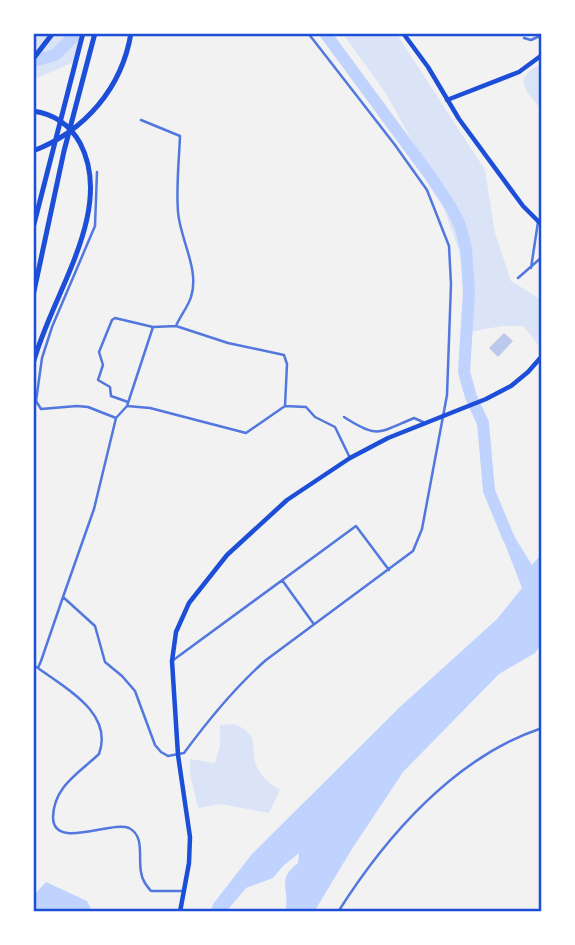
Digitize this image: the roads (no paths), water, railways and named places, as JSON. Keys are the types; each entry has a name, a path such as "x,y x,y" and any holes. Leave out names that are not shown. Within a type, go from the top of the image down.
{"highway":[{"path":"33,59 53,33"},
{"path":"33,229 83,33"},
{"path":"33,296 69,131 95,33"},
{"path":"33,150 72,131 98,106 120,72 131,33"},
{"path":"33,111 56,118 75,135 88,163 90,186 90,206 84,233 47,320 33,364"}],"main road":[{"path":"403,33 498,173 540,223"},
{"path":"447,100 519,72 542,55"},
{"path":"180,912 189,863 190,837 178,755 172,662 176,632 182,616 226,555 287,500 350,458 423,422 485,399 511,386 542,356"}],"street":[{"path":"63,597 94,626 105,662 135,691 155,745 168,756 178,755 184,753 244,679 313,624 413,551 422,529 447,413 452,284 449,246 427,190 309,33"},
{"path":"524,38 531,40 542,35"},
{"path":"141,120 180,136 177,207 193,286 191,297 176,326"},
{"path":"97,172 94,226 52,327 42,358 36,401 41,409 88,407 116,418"},
{"path":"531,268 540,223"},
{"path":"518,278 542,257"},
{"path":"285,406 287,364 284,355 228,343 176,326 153,327 115,318 99,352 103,365 98,380 110,387 111,396 127,404 246,433 285,406 306,407 315,417 335,427 350,458"},
{"path":"37,668 94,509 116,418 127,404 153,327"},
{"path":"344,418 369,432 382,432 414,418 423,422"},
{"path":"172,662 356,526 389,570"},
{"path":"282,580 313,624"},
{"path":"33,665 90,708 102,736 99,754 72,775 60,790 53,809 53,822 59,830 73,834 121,826 130,829 141,848 141,873 151,891 184,891"},
{"path":"338,912 367,867 414,814 464,769 486,754 542,728"}],"water":[{"path":"506,523 532,565 542,553 542,643 535,653 499,674 403,772 314,912 285,912 285,880 298,863 299,853 273,878 246,888 226,912 211,912 213,904 252,854 401,706 497,619 522,588 498,526"},
{"path":"46,882 87,901 91,909 89,912 33,912 33,896"}],"waterway":[{"path":"33,61 55,55 77,33"},
{"path":"325,33 431,177 460,225 466,249 469,292 464,372 471,397 483,423 489,491 509,539"}]}
